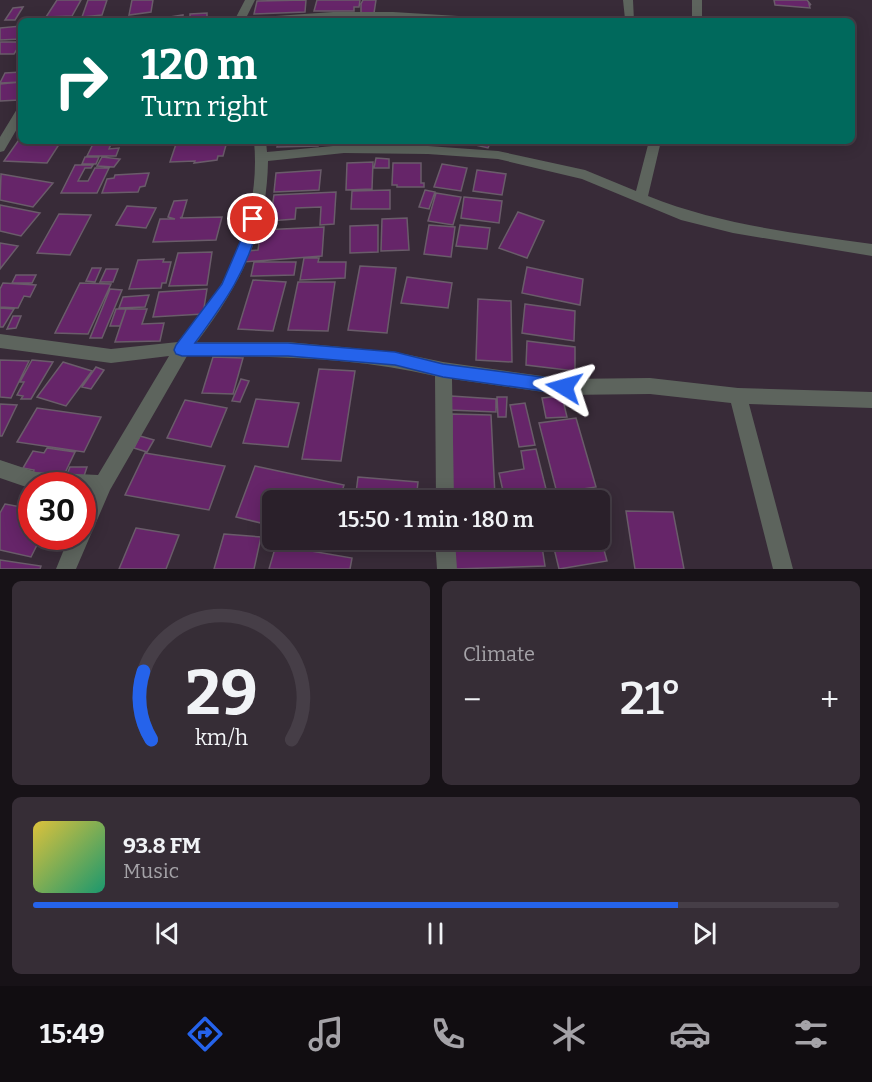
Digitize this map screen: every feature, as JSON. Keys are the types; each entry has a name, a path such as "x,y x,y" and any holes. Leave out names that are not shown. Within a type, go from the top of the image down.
{"street":[{"path":"241,18 250,0"},
{"path":"628,0 630,18"},
{"path":"697,0 698,18"},
{"path":"286,18 393,15 442,18"},
{"path":"0,148 18,117"},
{"path":"96,497 182,350 228,287 250,235 263,158 261,144"},
{"path":"641,199 654,144"},
{"path":"263,158 344,149 428,150 498,155 585,175 681,215 733,228 872,250"},
{"path":"0,341 111,356 162,349 288,349 395,359 443,370 564,387 650,386 738,396 872,400"},
{"path":"443,370 445,490"},
{"path":"738,396 783,569"},
{"path":"0,468 36,481 101,485"},
{"path":"66,569 74,550"},
{"path":"446,550 447,569"}],"building":[{"path":"57,0 81,0 72,16 46,17"},
{"path":"88,0 107,0 102,15 82,17"},
{"path":"132,0 153,0 151,12 129,15"},
{"path":"306,0 305,12 254,14 257,1"},
{"path":"317,0 360,0 359,7 354,7 354,11 314,11"},
{"path":"363,0 376,0 374,13 361,13"},
{"path":"774,0 807,0 811,5 809,4 810,8 775,5"},
{"path":"23,7 15,20 5,20 13,8"},
{"path":"207,13 207,18 190,18 190,14"},
{"path":"183,15 183,18 164,18"},
{"path":"18,26 18,39 0,40 0,28"},
{"path":"0,42 18,42 18,48 14,54 0,54"},
{"path":"18,72 18,82 0,83 5,73"},
{"path":"18,82 18,100 0,101 0,84"},
{"path":"18,141 18,144 59,144 47,163 4,161"},
{"path":"93,144 111,144 109,149 119,148 116,156 87,156"},
{"path":"176,144 226,145 223,156 218,156 217,160 194,163 195,161 170,162"},
{"path":"278,144 318,144 318,146 277,147"},
{"path":"471,144 490,144 488,148"},
{"path":"85,157 99,157 96,164 82,164"},
{"path":"102,157 120,159 114,167 97,166"},
{"path":"376,158 389,159 389,168 374,168"},
{"path":"373,162 372,189 346,190 347,163"},
{"path":"393,163 421,163 421,183 424,183 424,187 392,185"},
{"path":"442,164 467,168 461,191 434,187"},
{"path":"75,165 93,165 91,168 85,168 78,181 88,181 95,168 109,168 97,193 61,193"},
{"path":"321,170 319,190 274,192 276,173"},
{"path":"477,170 506,174 502,195 473,191"},
{"path":"149,173 145,186 140,187 138,192 102,193 107,179 114,178 115,175"},
{"path":"1,174 53,183 33,207 0,200"},
{"path":"390,190 390,209 351,209 352,191"},
{"path":"425,190 435,192 429,209 419,207"},
{"path":"336,192 334,224 320,225 321,207 296,208 295,219 270,221 274,195"},
{"path":"436,193 461,197 453,225 428,221"},
{"path":"464,197 502,201 499,223 461,218"},
{"path":"187,200 180,218 222,217 216,240 153,242 160,219 175,219 168,217 174,201"},
{"path":"0,205 40,213 21,236 0,231"},
{"path":"127,206 156,208 146,228 116,225"},
{"path":"518,212 544,221 527,258 499,248"},
{"path":"59,214 91,215 70,255 37,253"},
{"path":"407,218 409,250 381,251 382,219"},
{"path":"378,225 378,252 350,253 350,226"},
{"path":"429,225 455,227 451,257 424,254"},
{"path":"460,225 490,228 487,249 456,246"},
{"path":"324,227 322,256 243,262 245,251 258,250 261,230"},
{"path":"0,243 18,246 0,269"},
{"path":"212,252 207,285 169,286 178,253"},
{"path":"304,258 319,258 318,262 346,262 345,278 300,280"},
{"path":"164,259 163,262 171,262 166,283 162,283 161,288 129,289 138,260"},
{"path":"254,262 296,262 294,275 251,276"},
{"path":"360,266 396,268 387,333 348,330"},
{"path":"527,267 583,279 580,305 522,293"},
{"path":"92,268 101,268 95,282 86,281"},
{"path":"106,269 118,269 113,282 100,282"},
{"path":"16,275 36,275 32,283 12,283"},
{"path":"407,277 452,283 448,308 401,303"},
{"path":"253,280 286,282 273,331 238,329"},
{"path":"298,282 335,282 328,331 288,330"},
{"path":"3,283 36,285 30,297 24,296 18,308 0,307 0,289"},
{"path":"80,283 111,284 88,334 55,333"},
{"path":"110,289 122,290 102,338 90,338"},
{"path":"207,289 203,314 153,317 159,292"},
{"path":"149,295 145,307 119,308 123,297"},
{"path":"478,299 511,301 512,362 476,360"},
{"path":"525,304 575,311 574,341 522,333"},
{"path":"0,308 14,309 3,327 0,327"},
{"path":"116,309 126,309 120,326 110,326"},
{"path":"126,309 147,309 142,324 164,323 160,341 115,342"},
{"path":"13,316 21,316 16,328 7,329"},
{"path":"527,341 575,347 575,371 526,365"},
{"path":"213,357 243,358 233,394 202,393"},
{"path":"0,360 29,361 11,398 0,397"},
{"path":"32,360 53,362 31,399 21,399 23,396 17,395 24,382 20,382"},
{"path":"63,362 92,371 66,406 37,397"},
{"path":"96,367 104,370 91,389 82,387"},
{"path":"319,369 355,371 341,461 302,459"},
{"path":"241,379 249,381 240,402 232,401"},
{"path":"451,396 496,399 496,412 450,410"},
{"path":"562,396 567,417 546,418 542,398"},
{"path":"497,397 507,397 506,417 498,417"},
{"path":"256,399 299,403 288,447 243,443"},
{"path":"185,400 227,408 211,447 167,438"},
{"path":"525,403 535,445 519,447 510,405"},
{"path":"0,404 17,405 2,436 0,436"},
{"path":"37,408 101,417 84,452 17,442"},
{"path":"452,414 491,415 495,490 452,490"},
{"path":"576,418 596,487 556,490 539,423"},
{"path":"140,436 154,440 147,452 134,448"},
{"path":"47,448 75,452 65,472 33,472 34,470 23,468 33,451 44,453"},
{"path":"536,449 546,490 503,490 499,473 524,469 521,451"},
{"path":"145,453 225,466 209,510 125,495"},
{"path":"255,466 344,485 342,490 262,490 262,523 236,517"},
{"path":"70,467 87,467 85,472 68,472"},
{"path":"358,477 418,482 417,490 356,490"},
{"path":"5,504 18,506 18,550 34,550 31,557 0,550 0,513"},
{"path":"626,511 673,512 684,569 635,569"},
{"path":"136,528 179,535 166,569 119,569"},
{"path":"224,534 261,537 254,569 214,569"},
{"path":"275,550 305,550 352,558 350,569 269,569"},
{"path":"453,550 543,550 545,566 454,569"},
{"path":"554,550 604,550 607,561 559,569"},
{"path":"0,560 41,566 40,569 0,569"}],"route":[{"path":"253,219 250,235 228,287 182,350 288,349 395,359 443,370 564,387"}]}
